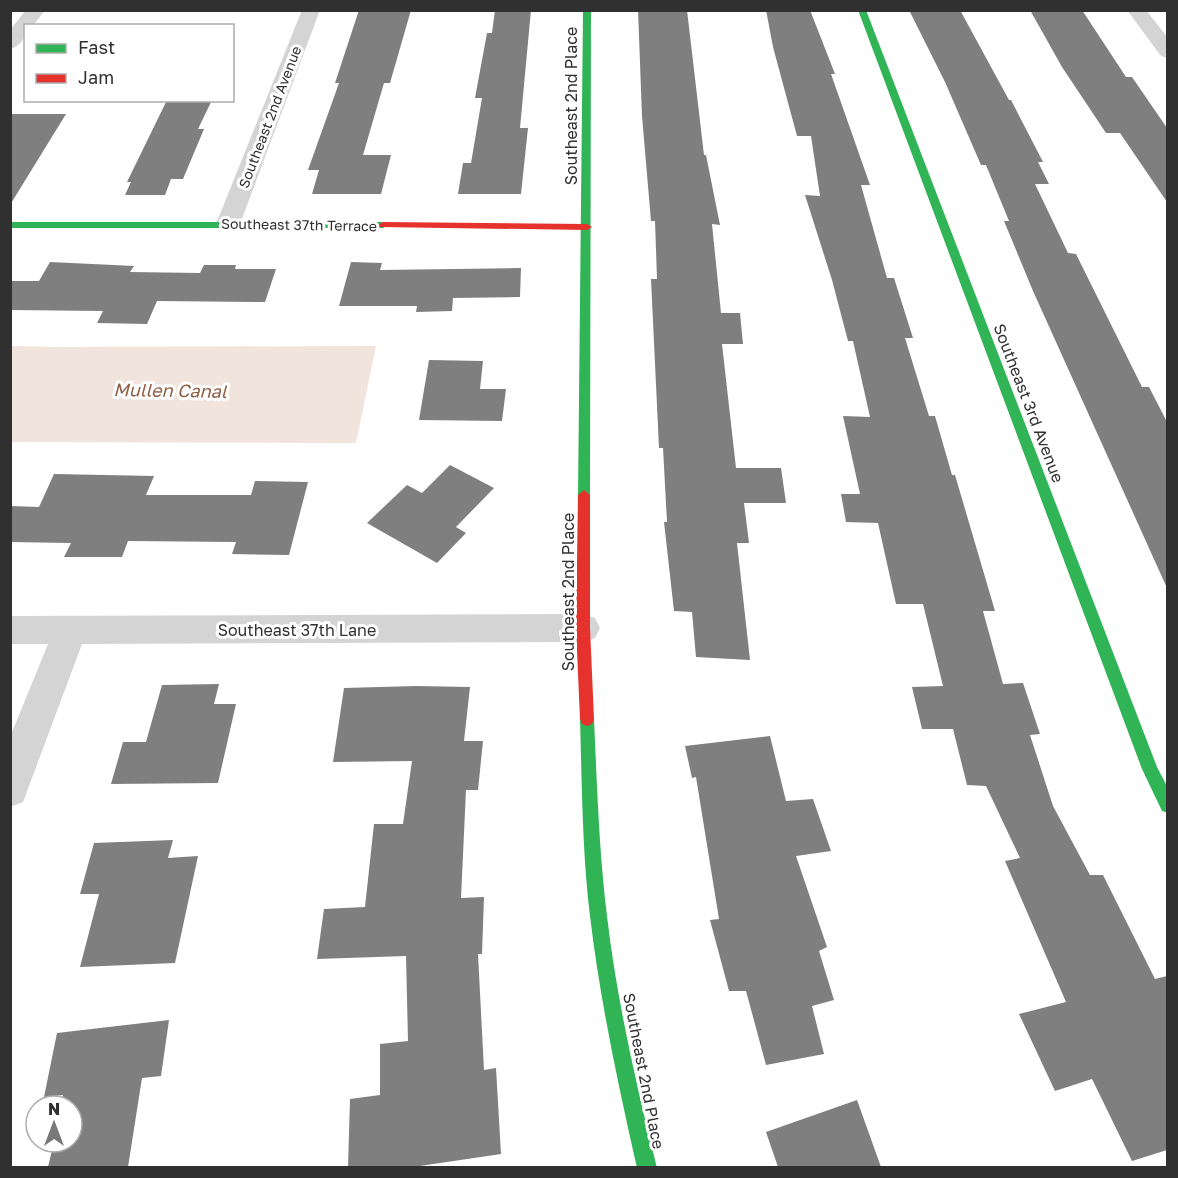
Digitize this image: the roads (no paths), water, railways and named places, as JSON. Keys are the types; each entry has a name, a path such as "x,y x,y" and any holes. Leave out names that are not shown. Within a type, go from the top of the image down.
{"street":[{"path":"25,24 36,10"},
{"name":"Southeast 2nd Avenue","path":"228,224 311,10"},
{"name":"Southeast 2nd Place","path":"587,10 583,628 592,841 602,943 635,1120 647,1167"},
{"name":"Southeast 3rd Avenue","path":"862,10 1141,746 1167,806"},
{"path":"1136,10 1167,52"},
{"path":"10,43 24,25"},
{"name":"Southeast 37th Terrace","path":"10,225 587,227"},
{"name":"Southeast 37th Lane","path":"10,630 583,628"},
{"path":"10,789 36,714 70,631"}],"water":[{"name":"Mullen Canal","path":"11,346 376,346 356,443 11,442"}]}
